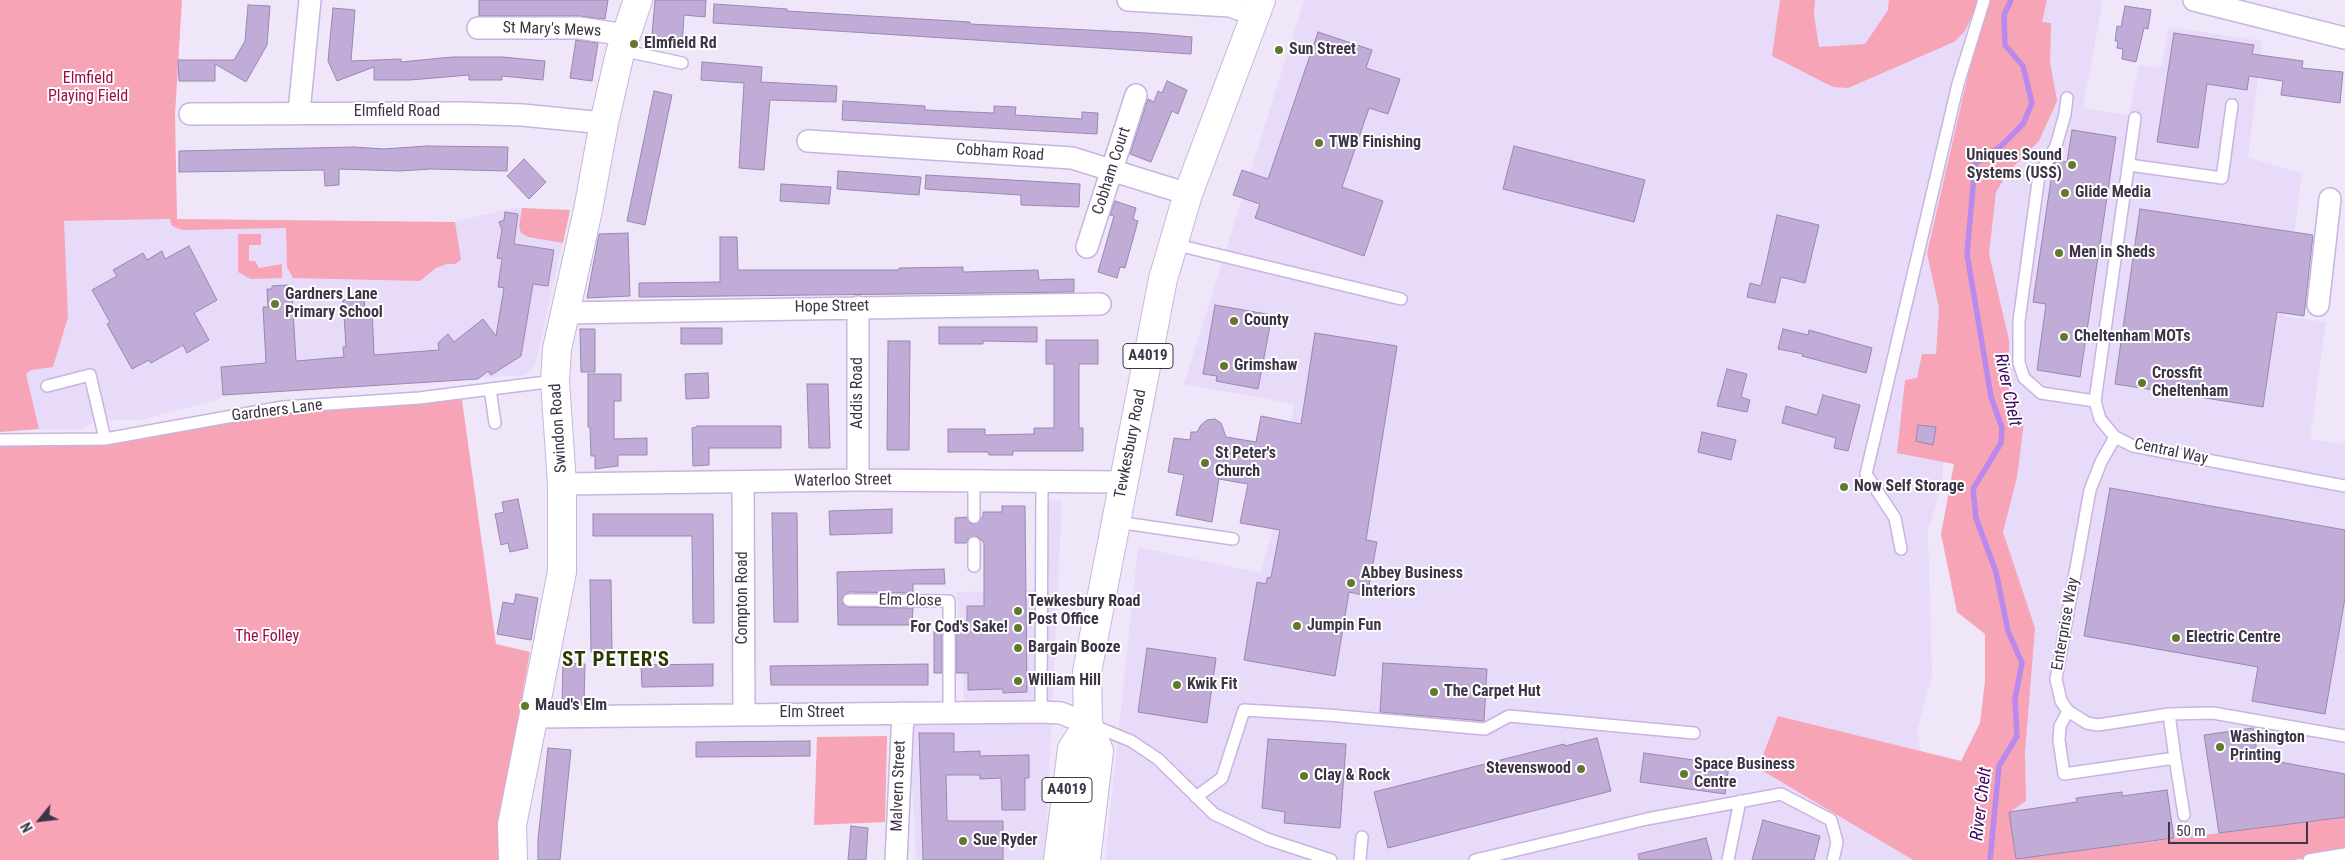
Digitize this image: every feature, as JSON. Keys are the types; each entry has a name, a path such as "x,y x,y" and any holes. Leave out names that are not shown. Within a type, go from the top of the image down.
{"main road":[{"name":"Swindon Road","path":"513,860 512,825 562,572 562,484 555,381 557,349 588,210 604,123 624,43 638,0"},
{"name":"Tewkesbury Road","path":"1086,860 1099,751 1088,724 1087,672 1163,279 1188,194 1258,8"},
{"name":"A4019","path":"1058,860 1072,749 1088,724"}],"street":[{"path":"299,112 310,0"},
{"path":"1128,0 1258,8"},
{"path":"2194,0 2345,38"},
{"name":"St Mary's Mews","path":"478,28 579,28 624,43"},
{"name":"Cobham Court","path":"1088,247 1136,95"},
{"name":"Elmfield Road","path":"190,114 462,112 522,115 604,123"},
{"name":"Cobham Road","path":"808,141 1072,158 1112,172 1188,194"},
{"path":"2318,305 2336,230 2330,199"},
{"name":"Hope Street","path":"564,313 1100,304"},
{"name":"Addis Road","path":"858,307 858,480"},
{"name":"Waterloo Street","path":"562,484 858,480 1123,482"},
{"name":"Compton Road","path":"743,483 744,714"},
{"name":"Elm Street","path":"534,717 1042,712 1061,713 1088,724"},
{"name":"Malvern Street","path":"896,860 903,713"}],"lane":[{"path":"1901,549 1895,518 1866,474 1958,84 1984,0"},
{"path":"624,43 682,63"},
{"path":"2067,98 2062,130 2048,161 2039,174 2019,321 2019,363 2024,378 2041,393 2095,401"},
{"path":"2129,165 2222,178 2232,105"},
{"name":"Central Way","path":"2134,118 2095,401 2100,419 2115,437 2124,442 2145,448 2345,486"},
{"path":"1173,244 1401,299"},
{"path":"47,386 90,375 105,439"},
{"name":"Gardners Lane","path":"0,440 105,439 283,407 419,398 555,381"},
{"path":"490,389 495,423"},
{"name":"Enterprise Way","path":"2068,711 2057,690 2057,673 2090,490 2101,462 2115,437"},
{"path":"974,481 974,517"},
{"path":"1042,482 1042,712"},
{"path":"1117,522 1233,539"},
{"path":"974,543 974,566"},
{"name":"Elm Close","path":"849,600 949,601 949,712"},
{"path":"1196,796 1222,778 1244,710 1485,729 1509,716 1694,733"},
{"path":"2175,758 2064,774 2060,726 2068,711 2086,723 2098,725 2169,714 2213,713 2345,736"},
{"path":"2169,714 2184,815"},
{"path":"1088,724 1132,741 1158,758 1214,814 1310,857 1331,860"},
{"path":"1475,860 1646,818 1781,794 1831,820 1837,842 1832,860"},
{"path":"1728,860 1740,801"},
{"path":"1360,860 1362,837"},
{"path":"2309,860 2345,854"}],"shaded area":[{"path":"1304,0 1982,0 1971,62 1927,253 1946,310 1947,382 1942,485 1928,530 1932,675 1917,732 1943,860 1105,860 1138,547 1260,573 1275,524 1294,404 1184,384"},
{"path":"2016,0 2103,0 2083,108 2129,115 2139,65 2161,68 2169,27 2263,41 2248,158 2302,173 2284,316 2326,322 2310,439 2345,444 2345,826 2077,860 1995,860 1997,572 1972,263"},
{"name":"Gardners Lane Primary School","path":"512,208 570,210 535,366 525,375 223,395 215,401 139,420 91,423 84,428 73,430 39,429 0,432 0,223 177,219 454,222"},
{"path":"1038,500 1062,501 1045,860 916,860 909,725 965,715 957,592 1037,590"}],"green space":[{"name":"Elmfield Playing Field","path":"0,0 182,0 175,114 177,219 455,222 461,260 455,264 447,264 436,268 420,281 293,278 287,267 286,228 182,230 172,226 170,219 64,221 68,317 53,367 31,370 26,374 39,429 0,432"},
{"path":"1780,0 1815,0 1814,15 1819,47 1865,44 1888,10 1889,0 1979,0 1965,31 1954,42 1848,88 1833,87 1772,56"},
{"path":"1984,0 2047,0 2042,22 2051,23 2050,62 2057,101 2039,141 2008,172 1996,192 1989,254 2009,340 2009,391 2024,422 2017,477 2003,532 2035,628 2025,752 2026,801 2010,812 2016,859 2345,817 2345,851 2294,860 1913,860 1758,768 1778,716 1961,761 1980,723 1985,681 1985,634 1957,612 1941,534 1954,464 1897,453 1905,380 1917,378 1922,354 1936,354 1939,308 1927,253"},
{"path":"522,208 570,210 563,243 528,237 521,233 519,226"},
{"path":"238,234 261,234 261,245 249,245 249,261 255,261 259,268 282,264 282,278 251,279 238,272"},
{"name":"The Folley","path":"461,393 496,644 530,652 499,824 499,860 0,860 0,440 105,439 283,407"},
{"path":"887,736 885,822 814,825 817,737"}],"building":[{"path":"479,0 608,0 605,19 579,16 479,16"},
{"path":"655,0 706,0 705,17 684,15 682,49 651,46"},
{"path":"714,4 787,9 787,11 970,22 970,24 1192,37 1191,54 713,23"},
{"path":"248,5 270,6 267,45 246,82 215,64 215,81 179,81 178,60 234,60 245,41"},
{"path":"2125,6 2151,10 2148,29 2144,28 2136,62 2122,59 2123,49 2117,48 2118,41 2115,41 2117,26 2121,27"},
{"path":"333,8 355,10 351,61 401,59 401,62 452,57 502,57 545,61 543,80 502,76 502,80 469,80 469,75 410,80 374,80 374,67 337,81 328,61"},
{"name":"TWB Finishing","path":"1318,32 1372,50 1366,68 1400,79 1388,114 1369,108 1342,187 1383,201 1364,256 1255,218 1260,204 1233,195 1242,170 1268,179"},
{"path":"2174,33 2254,45 2252,54 2303,61 2302,68 2343,72 2340,103 2281,95 2283,81 2249,76 2247,90 2207,84 2198,148 2157,142"},
{"path":"576,40 598,43 592,81 570,78"},
{"path":"702,62 762,67 761,82 837,86 836,102 770,100 764,170 739,168 744,83 701,80"},
{"path":"1167,81 1187,90 1178,114 1172,111 1151,162 1130,154 1148,99 1154,102 1158,91 1162,93"},
{"path":"654,91 672,95 645,225 627,221"},
{"path":"843,101 925,106 925,110 994,113 994,106 1016,107 1015,115 1082,119 1082,112 1098,113 1097,134 842,120"},
{"path":"2072,130 2116,137 2080,377 2037,370 2046,304 2033,302 2053,166 2056,160 2067,162"},
{"path":"427,146 508,147 507,171 339,169 339,185 325,186 324,170 179,172 179,151 354,147 384,149"},
{"path":"1514,146 1645,180 1634,222 1503,189"},
{"path":"524,159 546,182 529,199 507,176"},
{"path":"838,171 921,177 919,195 837,189"},
{"path":"926,175 1080,184 1079,207 1021,205 1021,195 925,189"},
{"path":"781,184 831,187 829,204 780,201"},
{"path":"1115,201 1136,208 1133,219 1138,221 1125,268 1120,267 1117,278 1098,272 1114,216 1110,215"},
{"path":"2140,209 2313,235 2304,316 2277,312 2263,407 2115,384"},
{"path":"505,212 518,214 514,244 554,250 548,286 533,284 521,356 491,375 488,371 478,379 223,395 221,367 266,363 263,307 268,307 267,289 272,289 272,286 288,285 289,295 292,294 296,361 344,357 343,347 346,347 343,300 364,297 365,311 372,310 374,355 439,350 438,343 448,334 454,342 483,319 496,336 504,288 498,287 502,259 497,258 502,230 499,222 504,220"},
{"path":"1777,215 1819,225 1805,283 1781,277 1775,303 1747,297 1750,283 1761,286"},
{"path":"628,233 630,296 587,298 599,234"},
{"path":"720,237 737,237 738,270 899,270 899,268 963,267 963,272 1038,270 1039,280 1074,279 1074,292 639,297 639,283 720,282"},
{"path":"189,246 217,300 194,313 209,340 187,353 183,345 151,363 149,360 132,369 107,324 110,322 92,290 117,276 113,270 143,253 147,260 162,251 165,259"},
{"path":"1215,305 1272,315 1258,389 1216,381 1217,376 1203,374"},
{"path":"939,327 1037,327 1037,342 983,341 983,344 939,344"},
{"path":"681,328 722,328 722,344 681,344"},
{"path":"580,329 595,329 595,372 581,372"},
{"path":"1783,329 1808,335 1809,330 1872,348 1866,373 1802,356 1803,354 1778,349"},
{"path":"1315,333 1397,346 1366,540 1377,542 1367,596 1349,592 1335,676 1244,660 1257,582 1266,584 1267,578 1271,577 1280,530 1240,523 1248,484 1219,479 1212,522 1176,515 1184,475 1168,472 1174,438 1190,440 1191,432 1197,432 1207,420 1215,419 1221,423 1226,437 1256,442 1261,416 1301,424"},
{"path":"1046,340 1098,340 1098,364 1079,364 1079,428 1083,428 1083,451 1013,451 1013,455 989,455 988,452 948,452 948,429 985,429 985,435 1034,434 1034,428 1054,428 1054,364 1046,364"},
{"path":"888,341 910,341 909,450 887,450"},
{"path":"1727,369 1747,374 1741,397 1750,400 1747,412 1717,406"},
{"path":"708,373 709,398 686,399 685,374"},
{"path":"588,374 621,374 621,401 614,401 614,439 647,438 647,455 618,455 618,466 595,469 595,456 591,456 590,427 588,427"},
{"path":"807,384 828,384 830,448 809,448"},
{"path":"1823,395 1860,405 1848,451 1834,448 1836,438 1782,423 1786,406 1817,415"},
{"path":"1918,425 1936,427 1933,445 1916,441"},
{"path":"697,426 781,426 781,448 709,448 709,465 693,466 692,428"},
{"path":"1702,432 1736,440 1731,460 1698,452"},
{"path":"2110,488 2345,530 2345,598 2325,714 2252,701 2258,667 2084,636"},
{"path":"518,499 528,548 510,552 508,543 501,545 495,514 504,512 502,502"},
{"path":"1002,506 1025,506 1027,692 1003,693 1003,689 968,690 968,673 956,673 956,632 967,632 967,606 984,606 984,543 974,536 968,539 966,543 955,543 955,518 967,517 970,523 974,524 983,517 983,512 1002,512"},
{"path":"892,509 892,533 830,535 829,511"},
{"path":"772,513 797,513 798,622 774,622"},
{"path":"593,514 713,514 714,623 693,623 692,536 593,536"},
{"path":"944,569 945,584 913,584 913,593 849,592 842,597 843,604 848,607 913,608 912,625 838,625 837,572"},
{"path":"590,580 611,580 612,652 591,652"},
{"path":"516,594 538,598 531,640 497,634 503,602 514,604"},
{"path":"934,632 942,632 942,673 934,673"},
{"name":"Kwik Fit","path":"1147,648 1216,658 1207,723 1138,712"},
{"path":"563,663 585,664 584,704 562,704"},
{"name":"The Carpet Hut","path":"1383,663 1487,669 1484,721 1380,712"},
{"path":"713,664 713,686 642,687 641,665"},
{"path":"928,664 928,685 771,685 770,666"},
{"path":"2253,728 2258,758 2345,774 2345,817 2219,833 2204,735"},
{"path":"919,733 954,733 954,752 980,751 980,756 1029,755 1029,778 1025,778 1025,810 1002,810 1001,778 980,779 980,775 946,775 947,821 1003,821 1003,860 923,860"},
{"path":"1597,738 1611,791 1388,848 1374,792 1564,744 1565,746"},
{"name":"Clay & Rock","path":"1268,739 1346,744 1340,828 1284,823 1285,812 1262,808"},
{"path":"810,741 810,756 696,757 696,742"},
{"path":"548,748 571,750 560,860 538,860 538,839"},
{"name":"Space Business Centre","path":"1644,753 1729,765 1725,794 1640,782"},
{"path":"2167,790 2174,838 2016,859 2009,812 2077,802 2076,798 2122,792 2122,796"},
{"name":"Space Business Centre","path":"1763,820 1820,836 1814,860 1752,860"},
{"path":"851,826 868,828 866,860 848,860"},
{"name":"Space Business Centre","path":"1706,838 1712,860 1639,860 1638,854"}],"waterway":[{"name":"River Chelt","path":"1990,860 1999,766 2017,736 2015,699 2022,663 2008,631 1996,572 1976,518 1973,489 2001,443 2002,428 1991,397 1967,254 1975,164 2001,146 2023,124 2032,103 2023,66 2005,45 2004,15 2011,0"}],"place":[{"name":"Elmfield Rd","path":"634,44"},
{"name":"Sun Street","path":"1279,50"},
{"name":"TWB Finishing","path":"1319,143"},
{"name":"Uniques Sound Systems (USS)","path":"2072,165"},
{"name":"Glide Media","path":"2065,193"},
{"name":"Men in Sheds","path":"2059,253"},
{"name":"Gardners Lane Primary School","path":"275,304"},
{"name":"County","path":"1234,321"},
{"name":"Cheltenham MOTs","path":"2064,337"},
{"name":"Grimshaw","path":"1224,366"},
{"name":"Crossfit Cheltenham","path":"2142,383"},
{"name":"St Peter's Church","path":"1205,463"},
{"name":"Now Self Storage","path":"1844,487"},
{"name":"Abbey Business Interiors","path":"1351,583"},
{"name":"Tewkesbury Road Post Office","path":"1018,611"},
{"name":"Jumpin Fun","path":"1297,626"},
{"name":"For Cod's Sake!","path":"1018,628"},
{"name":"Electric Centre","path":"2176,638"},
{"name":"Bargain Booze","path":"1018,648"},
{"name":"William Hill","path":"1018,681"},
{"name":"Kwik Fit","path":"1177,685"},
{"name":"The Carpet Hut","path":"1434,692"},
{"name":"Maud's Elm","path":"525,706"},
{"name":"Washington Printing","path":"2220,747"},
{"name":"Stevenswood","path":"1581,769"},
{"name":"Space Business Centre","path":"1684,774"},
{"name":"Clay & Rock","path":"1304,776"},
{"name":"Sue Ryder","path":"963,841"}],"district":[{"name":"ST PETER'S","path":"616,661"}]}
